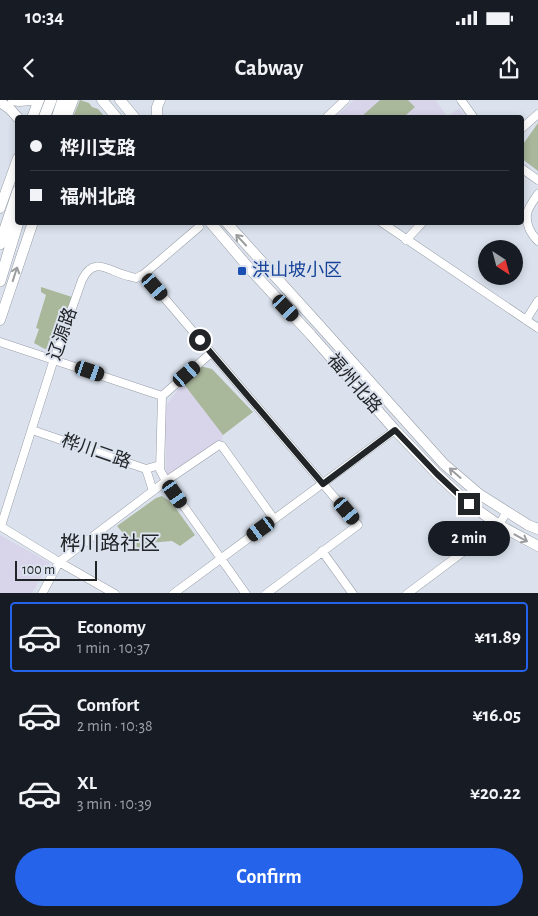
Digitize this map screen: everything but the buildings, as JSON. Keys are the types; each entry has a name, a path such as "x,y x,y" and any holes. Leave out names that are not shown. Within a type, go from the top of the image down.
{"highway":[{"path":"45,115 51,100"},
{"path":"57,115 63,100"},
{"path":"0,281 15,212"},
{"path":"0,244 13,226"}],"main road":[{"path":"13,100 32,100"},
{"path":"33,115 39,100"},
{"path":"67,115 73,100"},
{"path":"101,100 113,115"},
{"path":"120,100 132,115"},
{"path":"157,115 157,107 160,100"},
{"path":"0,102 10,108 16,115"},
{"path":"0,208 15,166"},
{"path":"0,320 31,225"},
{"name":"福州北路","path":"213,225 395,430 437,474 469,504 499,525 538,546"},
{"name":"福州北路","path":"229,225 444,464 479,494 528,525 538,529"}],"street":[{"path":"329,115 345,100"},
{"path":"461,100 472,115"},
{"path":"524,126 538,114"},
{"path":"524,170 538,180"},
{"path":"538,194 526,216 532,233 538,241"},
{"path":"385,225 538,328"},
{"path":"406,240 420,225"},
{"path":"198,227 144,274 358,525 267,593"},
{"name":"辽源路","path":"1,526 54,359 86,270 94,266 100,266 136,278 144,274"},
{"path":"526,320 538,301"},
{"path":"0,342 162,396"},
{"path":"211,353 162,396 160,470 245,593"},
{"name":"桦川二路","path":"32,430 146,469 160,465"},
{"path":"174,593 395,430"},
{"path":"43,593 59,562 166,481 219,445 222,446 274,519"},
{"path":"146,469 153,491"},
{"path":"408,593 499,525 507,511"},
{"path":"1,526 113,593"},
{"path":"322,551 352,593"}],"shaded area":[{"path":"354,100 436,100 446,115 337,115"},
{"path":"459,108 464,115 450,115"},
{"path":"183,383 223,435 222,440 169,477 166,472 165,412 168,403"},
{"path":"0,535 50,563 32,593 0,593"}],"green space":[{"path":"80,100 89,103 103,115 74,115"},
{"path":"380,100 408,100 415,107 406,115 363,115"},
{"path":"538,123 538,171 524,160 524,143"},
{"path":"41,287 72,297 57,345 48,350 34,343 39,329 36,328 46,295 41,292"},
{"path":"200,366 212,369 253,412 223,435 183,383"},
{"path":"162,496 172,503 195,535 180,546 172,541 148,543 137,550 117,526 156,498"}],"place":[{"name":"洪山坡小区","path":"242,271"}],"district":[{"name":"桦川路社区","path":"110,544"}],"route":[{"path":"200,340 323,484 395,430 469,504"}]}
